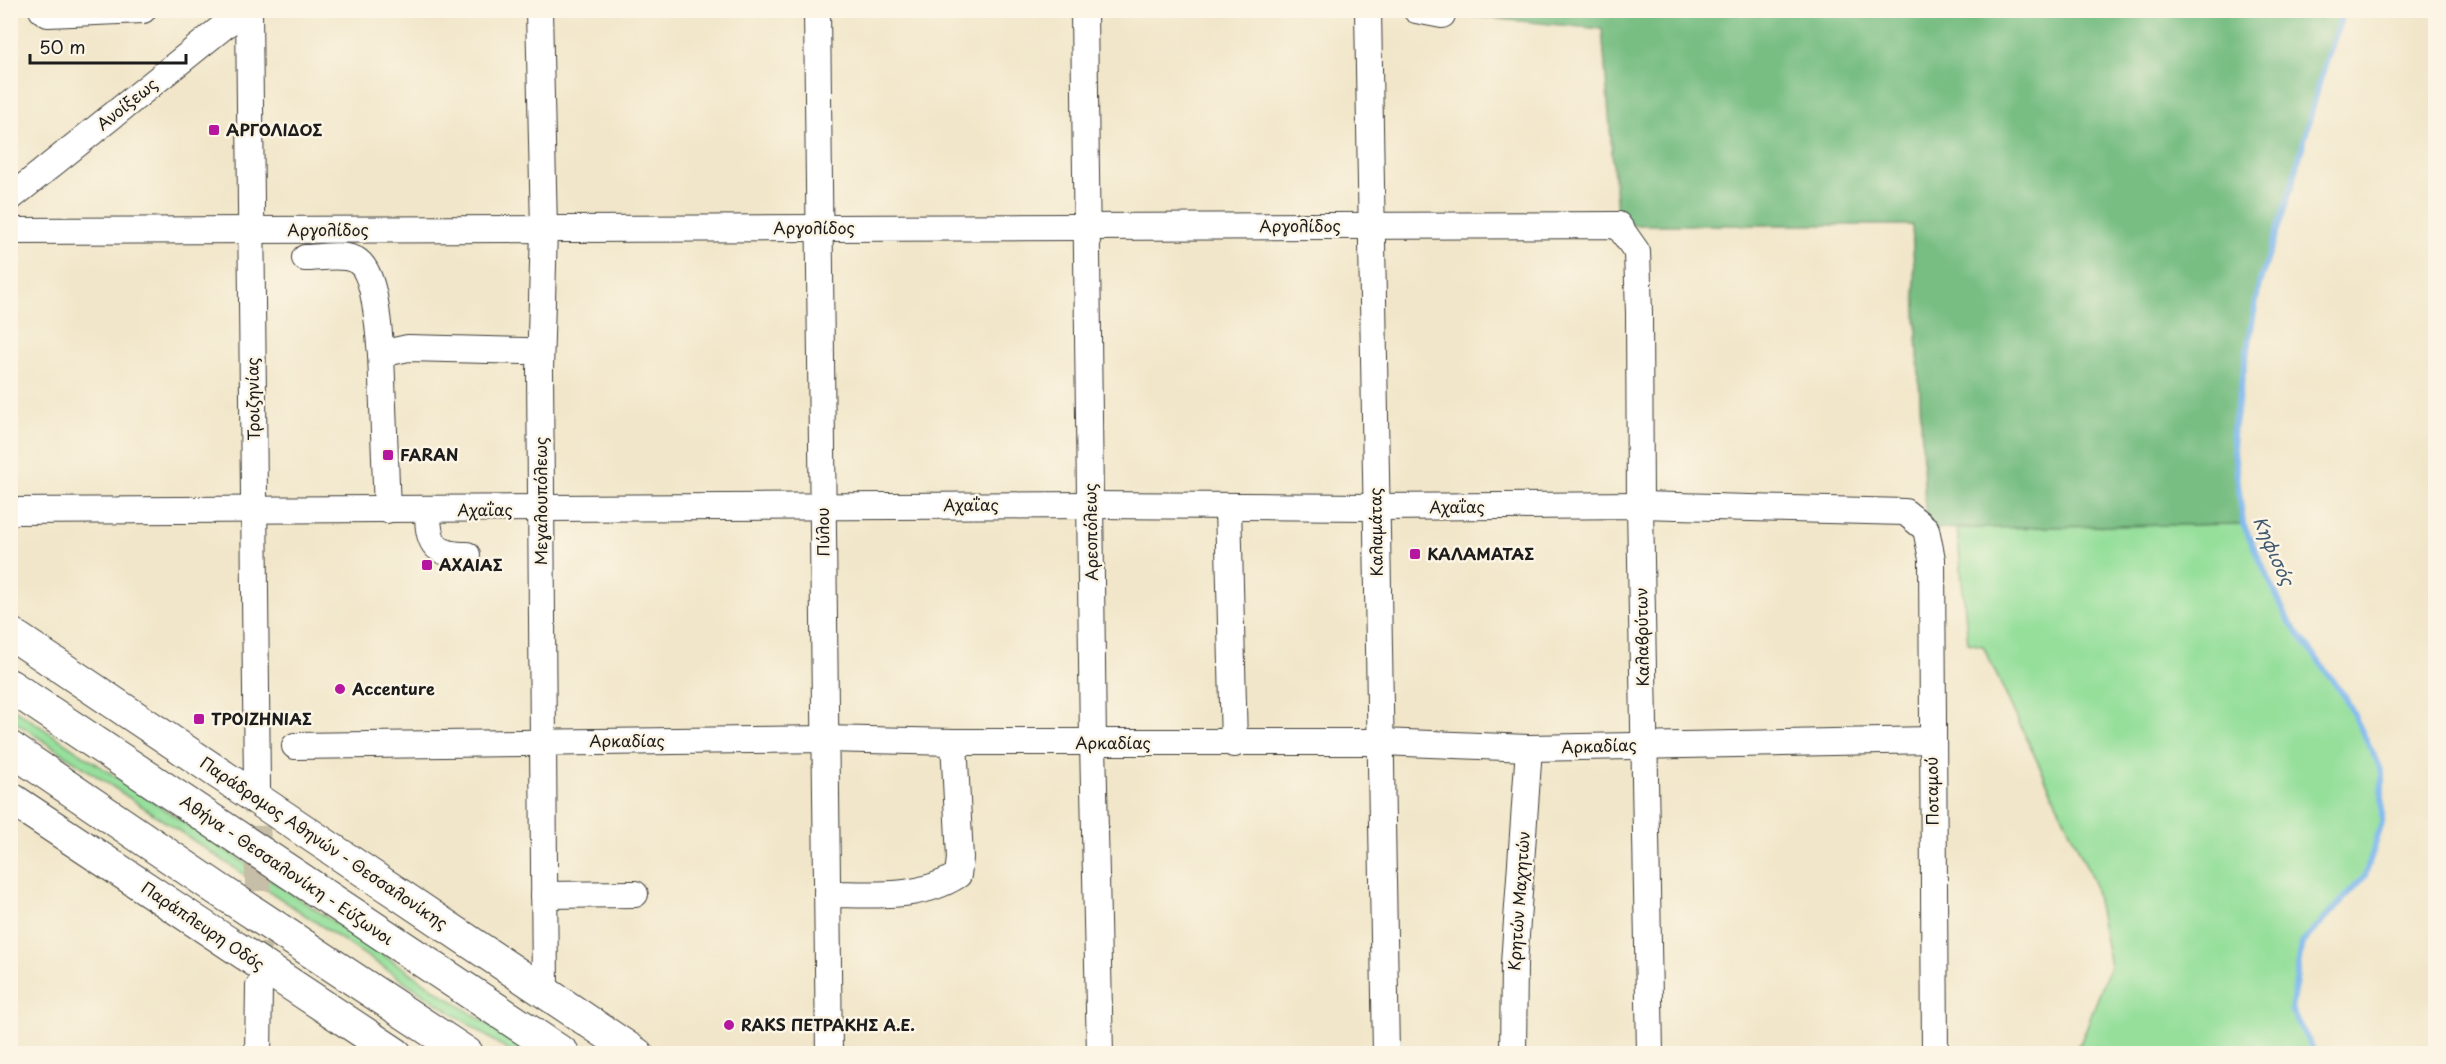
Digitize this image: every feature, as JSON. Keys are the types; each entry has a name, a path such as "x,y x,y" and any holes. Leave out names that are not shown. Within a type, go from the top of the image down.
{"highway":[{"name":"Αθήνα - Θεσσαλονίκη - Εύζωνοι","path":"10,686 563,1053"},
{"path":"10,748 226,895 467,1053"}],"main road":[{"name":"Παράδρομος Αθηνών - Θεσσαλονίκης","path":"10,633 637,1053"},
{"name":"Παράπλευρη Οδός","path":"10,798 396,1053"}],"street":[{"path":"45,12 143,10"},
{"name":"Ανοίξεως","path":"10,198 244,10"},
{"name":"Τροιζηνίας","path":"249,10 257,787"},
{"name":"Μεγαλουπόλεως","path":"539,10 544,229 540,371 540,510 545,991"},
{"name":"Πύλου","path":"817,10 829,1053"},
{"name":"Αρεοπόλεως","path":"1084,10 1093,743 1100,1053"},
{"name":"Καλαμάτας","path":"1368,10 1386,1053"},
{"path":"1416,10 1442,15"},
{"name":"Αργολίδος","path":"10,231 1618,225"},
{"name":"Καλαβρύτων","path":"1618,225 1637,252 1650,1053"},
{"path":"305,258 341,257 357,261 371,277 381,354 387,510"},
{"path":"381,354 408,348 525,351"},
{"name":"Αχαΐας","path":"10,512 540,510 822,505 1375,507 1640,505 1905,512 1926,529"},
{"path":"1228,506 1234,744"},
{"path":"428,510 428,531 435,546 442,552 467,555"},
{"name":"Ποταμού","path":"1926,529 1932,559 1935,1053"},
{"name":"Αρκαδίας","path":"295,746 825,739 1234,744 1381,742 1529,748 1932,740"},
{"path":"827,894 907,894 949,881 958,875 960,858 954,742"},
{"name":"Κρητών Μαχητών","path":"1513,1053 1514,964 1529,748"},
{"path":"544,896 635,894"},
{"path":"258,1053 259,986"}],"green space":[{"path":"1418,11 2344,11 2320,80 2291,188 2259,284 2232,435 2243,524 1926,529 1912,225 1618,225 1602,29"},
{"path":"2243,524 2288,620 2345,697 2382,772 2382,823 2365,876 2302,943 2291,1010 2316,1053 2069,1053 2081,1042 2110,966 2093,880 1983,646 1968,643 1957,527"},
{"path":"10,707 531,1053 512,1053 11,719"}],"waterway":[{"name":"Κηφισός","path":"2316,1054 2291,1010 2302,943 2365,876 2382,823 2382,772 2345,697 2288,620 2243,524 2232,435 2259,284 2291,188 2320,80 2344,10"}],"tunnel":[{"path":"257,787 259,977"}],"place":[{"name":"ΑΡΓΟΛΙΔΟΣ","path":"214,130"},
{"name":"FARAN","path":"388,455"},
{"name":"ΚΑΛΑΜΑΤΑΣ","path":"1415,554"},
{"name":"AXAΙΑΣ","path":"427,565"},
{"name":"Accenture","path":"340,689"},
{"name":"ΤΡΟΙΖΗΝΙΑΣ","path":"199,719"},
{"name":"RAKS ΠΕΤΡΑΚΗΣ Α.Ε.","path":"729,1025"}]}
